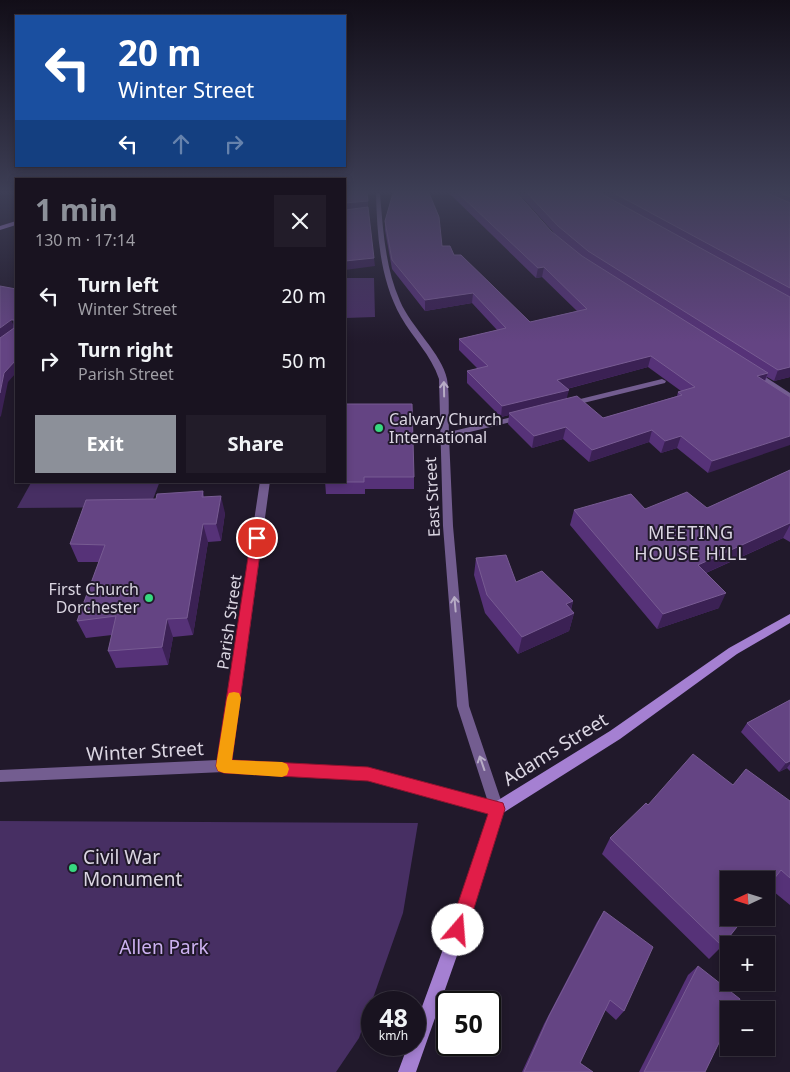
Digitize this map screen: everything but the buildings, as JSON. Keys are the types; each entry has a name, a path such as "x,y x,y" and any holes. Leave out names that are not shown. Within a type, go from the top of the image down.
{"main road":[{"name":"Adams Street","path":"407,1072 458,930 498,809 615,735 733,652 790,618"}],"street":[{"name":"East Street","path":"380,243 386,278 403,315 424,348 439,366 443,379 448,526 463,706 498,809"},
{"path":"749,370 790,397"},
{"path":"558,407 662,381"},
{"path":"444,436 530,414"},
{"name":"Parish Street","path":"224,766 265,483"},
{"name":"Winter Street","path":"0,776 224,766 368,774 498,809"}],"green space":[{"path":"346,278 374,278 375,317 346,318"},
{"path":"31,483 159,483 150,507 17,508"},
{"name":"Allen Park","path":"0,821 418,823 403,913 376,991 361,991 361,1032 336,1072 0,1072"}],"slow traffic":[{"path":"234,698 224,766 282,769"}],"place":[{"name":"Calvary Church International","path":"379,428"},
{"name":"First Church Dorchester","path":"149,598"},
{"name":"Civil War Monument","path":"73,868"}],"district":[{"name":"MEETING HOUSE HILL","path":"691,543"}],"route":[{"path":"257,538 224,766 368,774 498,809 458,930"}]}
